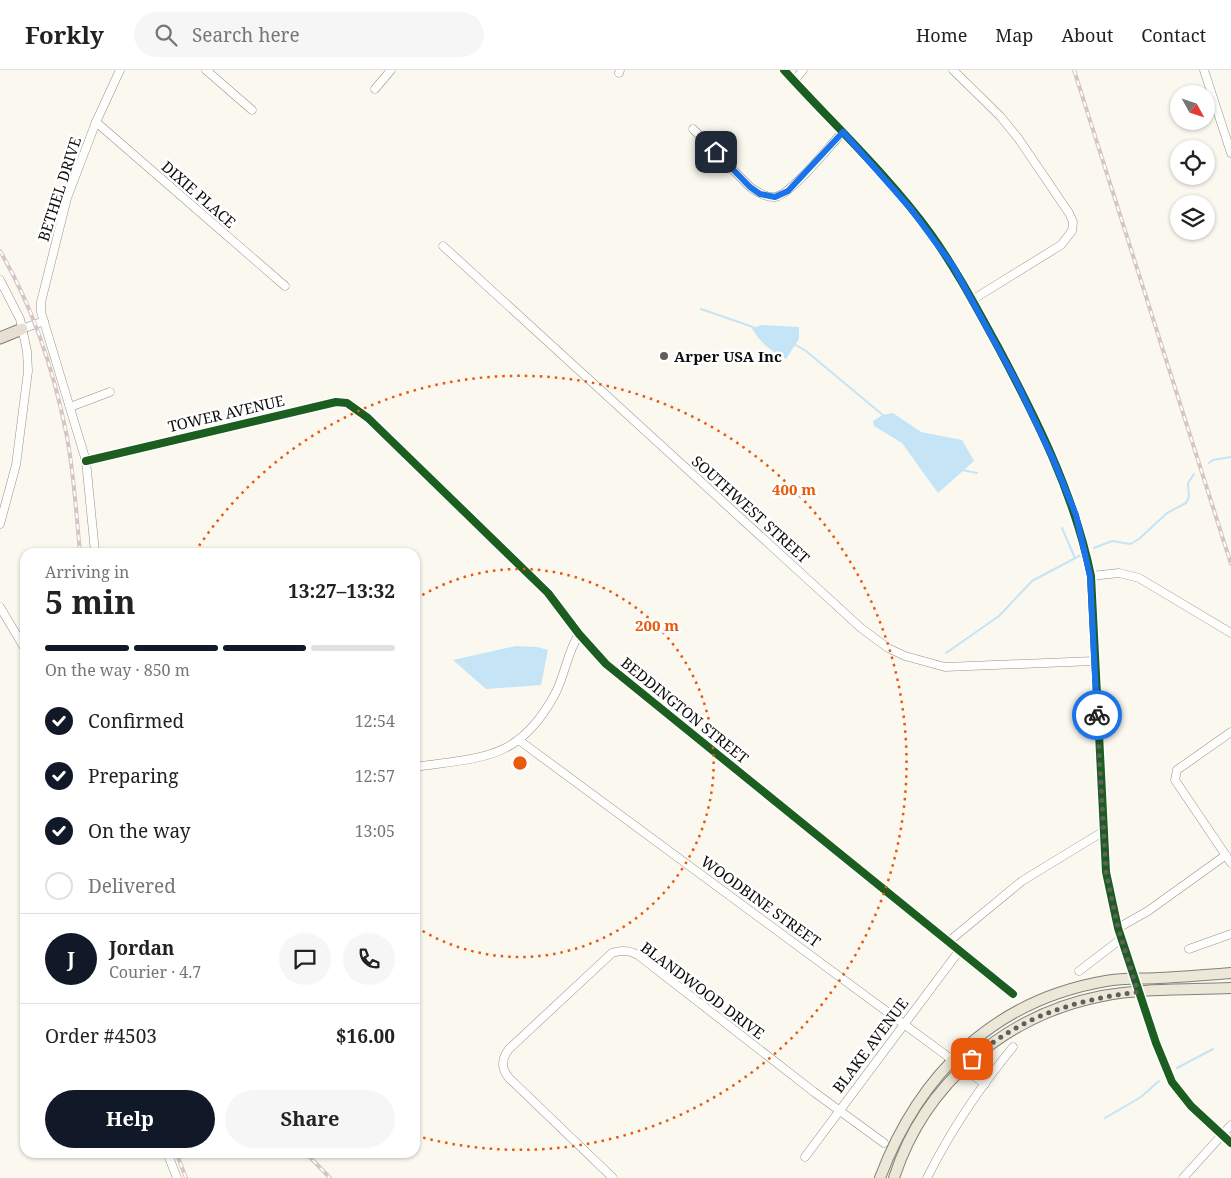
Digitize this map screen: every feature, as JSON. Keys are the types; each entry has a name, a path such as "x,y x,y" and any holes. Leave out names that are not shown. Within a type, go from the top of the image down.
{"highway":[{"path":"0,338 22,329"}],"main road":[{"path":"880,1178 891,1149 907,1117 921,1095 952,1060 1002,1020 1047,997 1077,987 1108,980 1231,973"},
{"path":"894,1178 909,1139 933,1101 962,1067 1013,1029 1044,1014 1093,998 1138,992 1231,988"}],"street":[{"name":"BETHEL DRIVE","path":"95,548 86,461 44,321 42,302 54,244 67,198 96,122 120,70"},
{"path":"206,70 252,110"},
{"path":"375,89 391,70"},
{"path":"784,70 843,132 931,233 972,300 1020,389 1069,495 1081,533 1090,576 1106,872 1118,928 1138,992 1172,1082 1180,1094 1231,1143"},
{"path":"794,81 803,70"},
{"path":"953,70 1012,131 1073,222 1072,231 1068,239 972,300"},
{"path":"1204,70 1231,152"},
{"name":"DIXIE PLACE","path":"96,122 285,286"},
{"path":"693,129 750,187 760,194 775,197 788,191 843,132"},
{"name":"SOUTHWEST STREET","path":"443,246 856,624 888,648 918,661 945,668 1094,660"},
{"path":"0,280 15,307 22,329 28,360 28,381 14,472 0,524"},
{"path":"22,329 44,321"},
{"path":"70,407 110,392"},
{"name":"TOWER AVENUE","path":"86,461 336,402 348,403 368,418"},
{"name":"BEDDINGTON STREET","path":"368,418 548,593 606,664 1012,994"},
{"path":"1090,576 1119,573 1132,574 1146,580 1231,634"},
{"path":"0,607 20,641"},
{"path":"420,766 490,756 520,741 540,719 556,693 571,646 580,634"},
{"path":"1231,732 1177,770 1175,780 1231,863"},
{"name":"WOODBINE STREET","path":"520,741 984,1084"},
{"path":"948,942 1015,887 1104,831"},
{"path":"1118,928 1148,911 1226,855"},
{"path":"1189,949 1231,934"},
{"path":"1080,972 1122,939"},
{"name":"BLANDWOOD DRIVE","path":"613,1178 509,1078 503,1068 503,1062 509,1050 612,954 619,951 628,951 638,955 839,1110 884,1142"},
{"name":"BLAKE AVENUE","path":"805,1157 903,1024 960,951"},
{"path":"927,1178 952,1132 984,1084 1013,1047"},
{"path":"1183,1178 1231,1125"},
{"path":"169,1158 176,1178"}],"water":[{"path":"762,325 799,327 799,339 786,359 767,346 752,328"},
{"path":"893,413 921,432 962,440 974,461 938,493 902,443 874,426 873,421 883,415"},
{"path":"516,646 537,647 548,650 541,685 486,689 453,660"}],"waterway":[{"path":"701,309 753,327"},
{"path":"794,344 806,351 884,416"},
{"path":"1209,463 1213,460 1231,457"},
{"path":"962,470 977,473"},
{"path":"1094,548 1112,541 1130,544 1139,539 1167,513 1186,503 1189,497 1188,483 1194,474"},
{"path":"1062,528 1075,558"},
{"path":"946,653 999,616 1032,581 1081,555"},
{"path":"1177,1068 1213,1049"},
{"path":"1105,1118 1141,1097 1159,1081"}],"railway":[{"path":"1074,70 1231,564"},
{"path":"0,251 32,316 55,385 71,462 80,548"},
{"path":"178,1158 186,1178"},
{"path":"311,1158 330,1178"}],"cycle path":[{"path":"784,70 879,170 931,234 957,274 997,345 1026,400 1052,457 1075,515 1091,576 1106,872 1118,928 1156,1043 1172,1082 1191,1106 1231,1143"},
{"path":"86,461 336,402 347,403 368,418 548,593 579,634 606,664 1013,994"}],"way so far":[{"path":"972,1059 1013,1029 1044,1014 1074,1003 1103,996 1138,992 1118,928 1106,872 1097,715"}],"place":[{"name":"Arper USA Inc","path":"664,356"}],"route":[{"path":"716,152 750,187 760,194 775,197 788,191 843,132 931,233 953,266 1016,381 1036,421 1076,515 1090,576 1097,715"}]}
